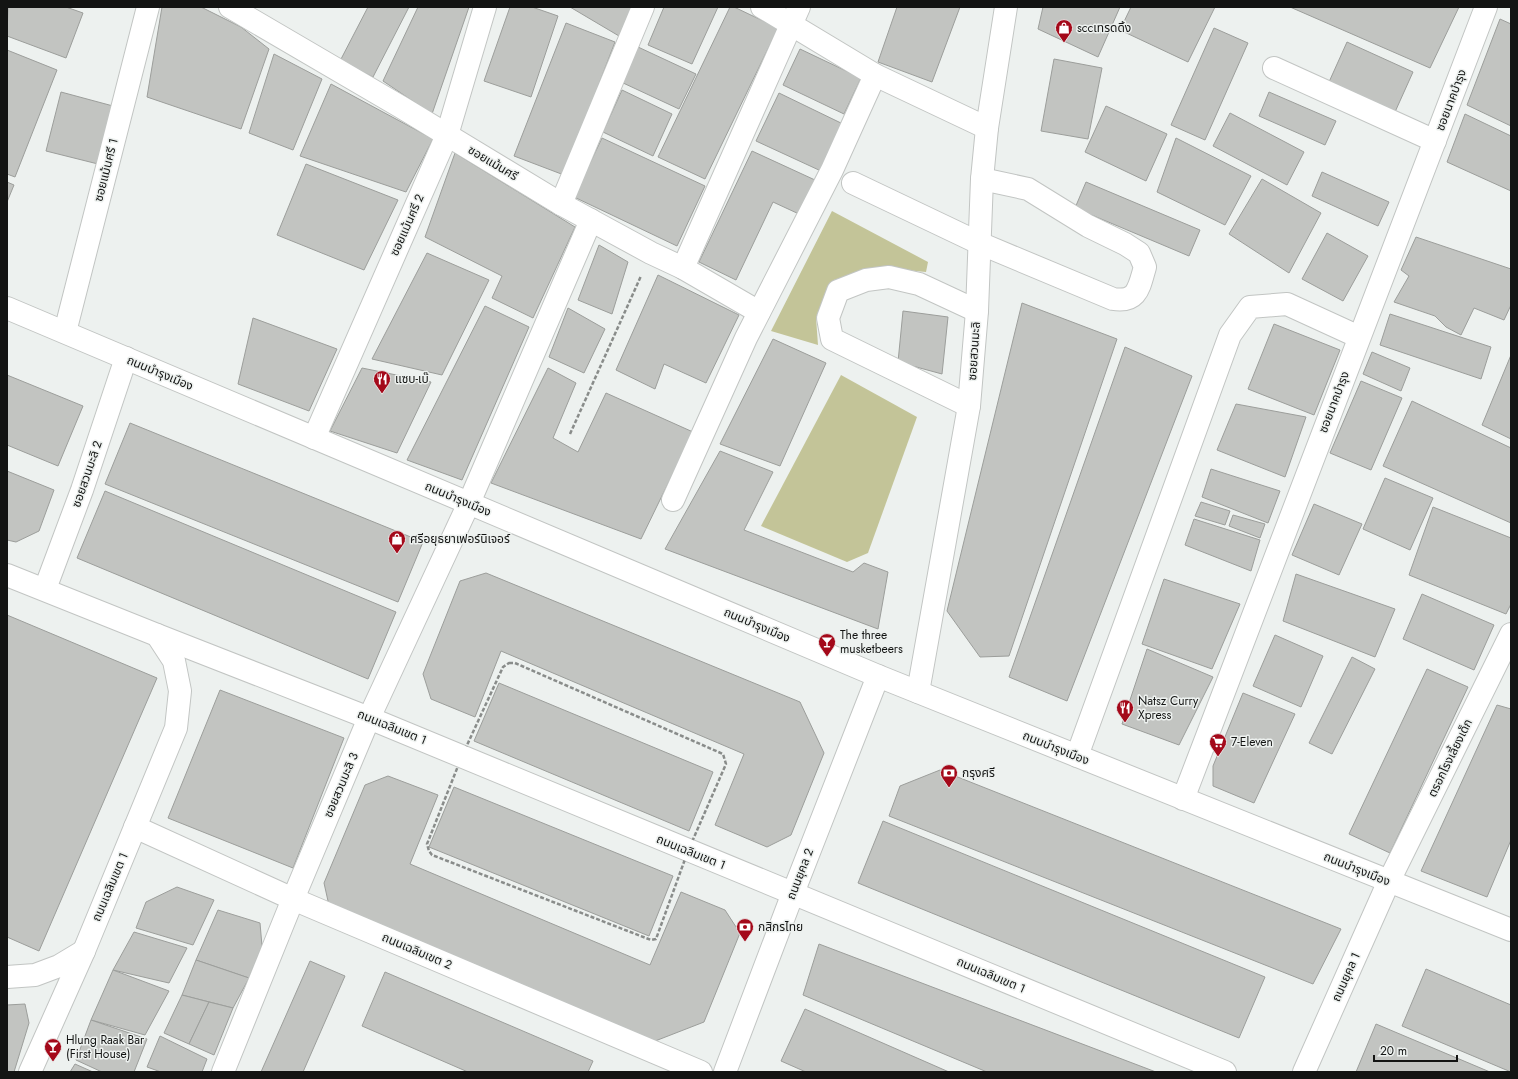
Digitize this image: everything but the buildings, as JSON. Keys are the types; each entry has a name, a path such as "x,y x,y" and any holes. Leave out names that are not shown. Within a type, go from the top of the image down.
{"street":[{"name":"ซอยแม้นศรี 1","path":"64,332 148,7"},
{"name":"ซอยแม้นศรี","path":"230,7 401,106 446,135 561,204 683,268 759,312"},
{"name":"ซอยแม้นศรี 2","path":"314,438 446,135 485,7"},
{"path":"561,204 643,7"},
{"path":"762,7 795,16 875,75 987,128"},
{"name":"ซอยสวนมะลิ","path":"918,692 969,406 977,311 982,179 987,128 1006,7"},
{"name":"ซอยนาคบำรุง","path":"1183,798 1486,7"},
{"path":"683,268 795,16"},
{"path":"1274,68 1435,141"},
{"path":"673,500 759,312 832,170 875,75"},
{"path":"853,183 979,244 1092,291 1120,300 1133,297 1139,286 1145,267 1139,253 1125,244 1088,226 1028,189 982,179"},
{"name":"ซอยสวนมะลิ 3","path":"223,1072 293,898 369,718 469,503 591,220"},
{"path":"969,406 832,339 828,318 838,291 866,280 889,277 919,284 977,311"},
{"path":"1077,756 1230,335 1250,307 1287,304 1359,337"},
{"name":"ถนนบำรุงเมือง","path":"7,308 878,676 1511,930"},
{"name":"ซอยสวนมะลิ 2","path":"45,589 82,490 126,358"},
{"name":"ถนนเฉลิมเขต 1","path":"7,575 369,718 688,851 793,892 1225,1072"},
{"name":"ตรอกโรงเลี้ยงเด็ก","path":"1389,882 1511,634"},
{"name":"ถนนเฉลิมเขต 1","path":"30,1072 84,950 176,728 180,691 174,661 156,635"},
{"name":"ถนนยุคล 2","path":"725,1072 793,892 878,676"},
{"name":"ถนนเฉลิมเขต 2","path":"135,827 293,898 701,1072"},
{"name":"ถนนยุคล 1","path":"1304,1072 1389,882"},
{"path":"7,977 35,975 59,966 84,950"}],"path":[{"path":"570,434 651,252"},
{"path":"509,663 516,663 723,754 726,764 688,851 657,938 651,940 432,855 427,844 462,756 503,667 509,663"}],"green space":[{"path":"832,211 928,262 926,272 884,268 859,272 834,280 816,318 818,345 771,331"},
{"path":"841,375 917,417 868,553 847,562 761,526"}],"place":[{"name":"sccเทรดดิ้ง","path":"1064,43"},
{"name":"แซบ-เบ๊","path":"382,394"},
{"name":"ศรีอยุธยาเฟอร์นิเจอร์","path":"397,554"},
{"name":"The three musketbeers","path":"827,657"},
{"name":"Natsz Curry Xpress","path":"1125,723"},
{"name":"7-Eleven","path":"1218,757"},
{"name":"กรุงศรี","path":"949,788"},
{"name":"กสิกรไทย","path":"745,942"},
{"name":"Hlung Raak Bar (First House)","path":"53,1062"}]}
